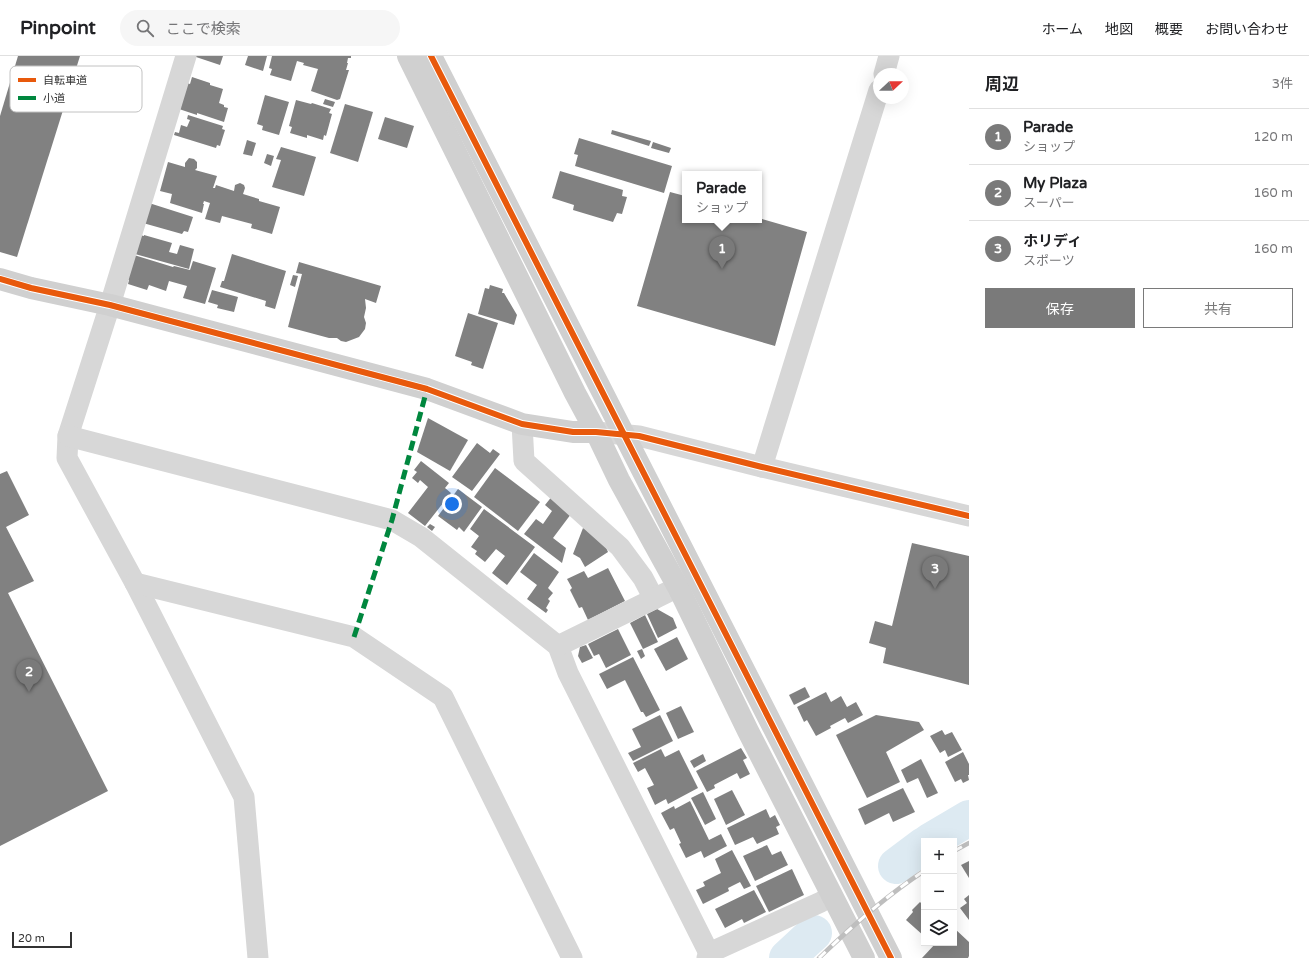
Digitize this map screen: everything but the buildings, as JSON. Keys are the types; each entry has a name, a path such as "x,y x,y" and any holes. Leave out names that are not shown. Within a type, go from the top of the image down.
{"street":[{"path":"186,56 110,306 68,436 67,458 135,583 244,797 258,958"},
{"path":"408,56 619,480 678,587 748,731 864,958"},
{"path":"431,56 891,958"},
{"path":"886,68 890,56"},
{"path":"762,467 875,104"},
{"path":"0,279 31,288 110,306 427,389 522,424 573,432 596,432 625,436 639,436 969,516"},
{"path":"522,424 524,461 620,547 643,578 654,599"},
{"path":"68,436 392,520 420,537 558,646 568,673 708,956 821,902 832,895"},
{"path":"135,583 354,637 443,697 572,958"},
{"path":"558,646 678,587"}],"waterway":[{"path":"935,838 969,818"},
{"path":"896,866 921,847"},
{"path":"787,958 814,933"}],"railway":[{"path":"957,849 969,843"},
{"path":"819,958 870,912 921,873"}],"marked path":[{"path":"354,637 392,520 427,389"}],"cycle path":[{"path":"431,56 891,958"},
{"path":"0,279 31,288 110,305 427,389 522,424 573,432 596,432 639,436 969,516"}],"place":[{"name":"Parade","path":"722,269"},
{"name":"ホリディ","path":"935,589"},
{"name":"My Plaza","path":"29,692"}]}
